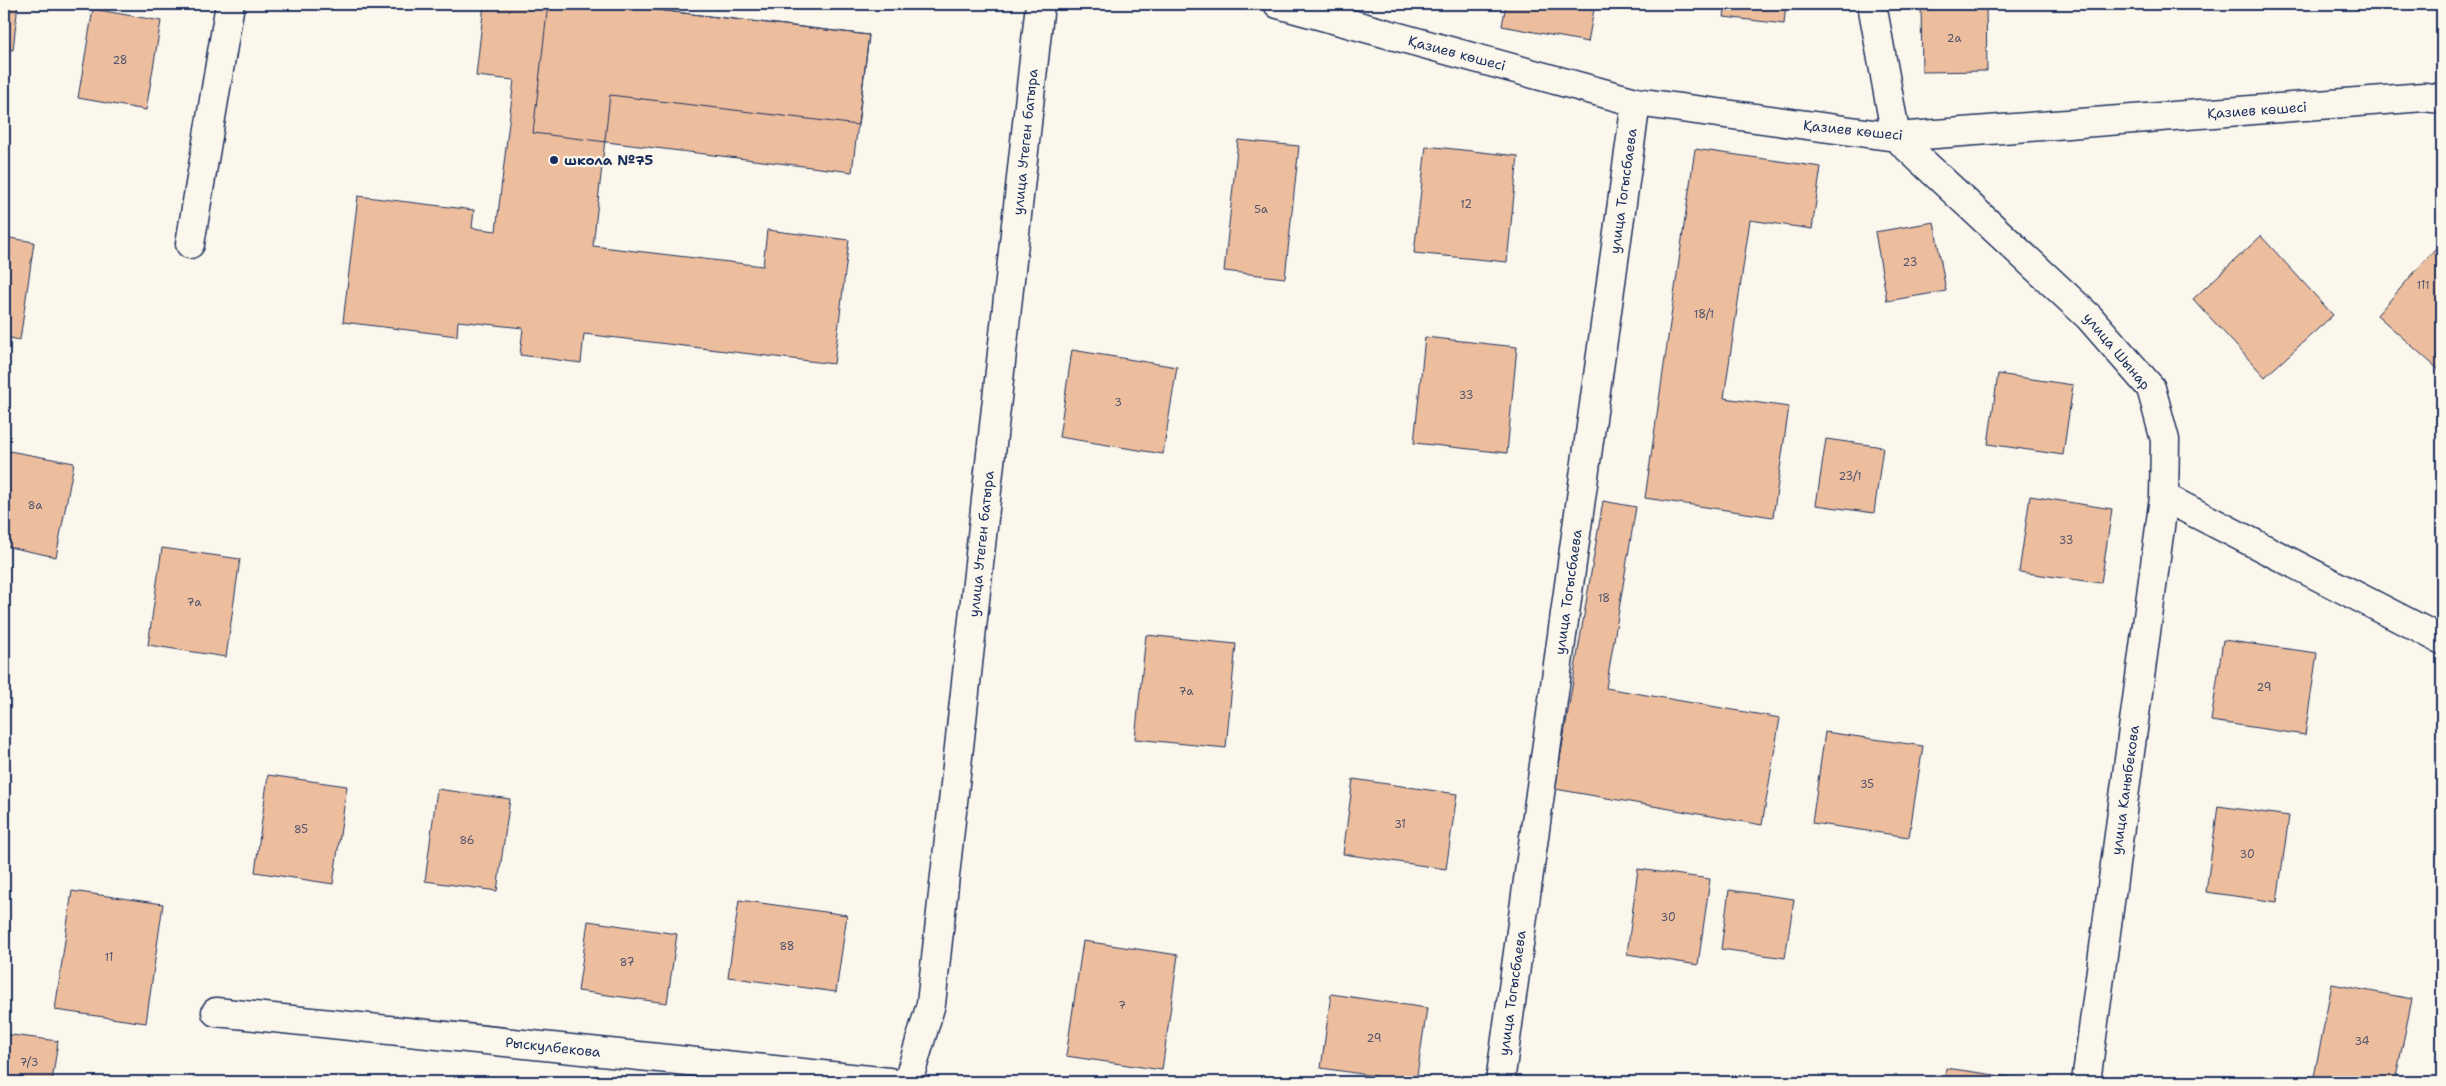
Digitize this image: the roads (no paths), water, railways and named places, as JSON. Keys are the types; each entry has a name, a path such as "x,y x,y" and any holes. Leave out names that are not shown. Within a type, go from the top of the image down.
{"street":[{"path":"190,244 230,4"},
{"name":"улица Утеген батыра","path":"908,1082 931,1004 1040,4"},
{"name":"Қазиев көшесі","path":"1278,4 1636,102 1896,137 2424,97 2442,99"},
{"path":"1872,4 1896,137"},
{"name":"улица Тогысбаева","path":"1500,1082 1636,102"},
{"name":"улица Шынар","path":"1896,137 2090,317 2151,388 2165,440 2164,497"},
{"path":"2164,497 2442,640"},
{"name":"улица Каныбекова","path":"2086,1082 2164,497"},
{"name":"Рыскулбекова","path":"216,1012 889,1082"}],"place":[{"name":"школа №75","path":"554,160"}]}
